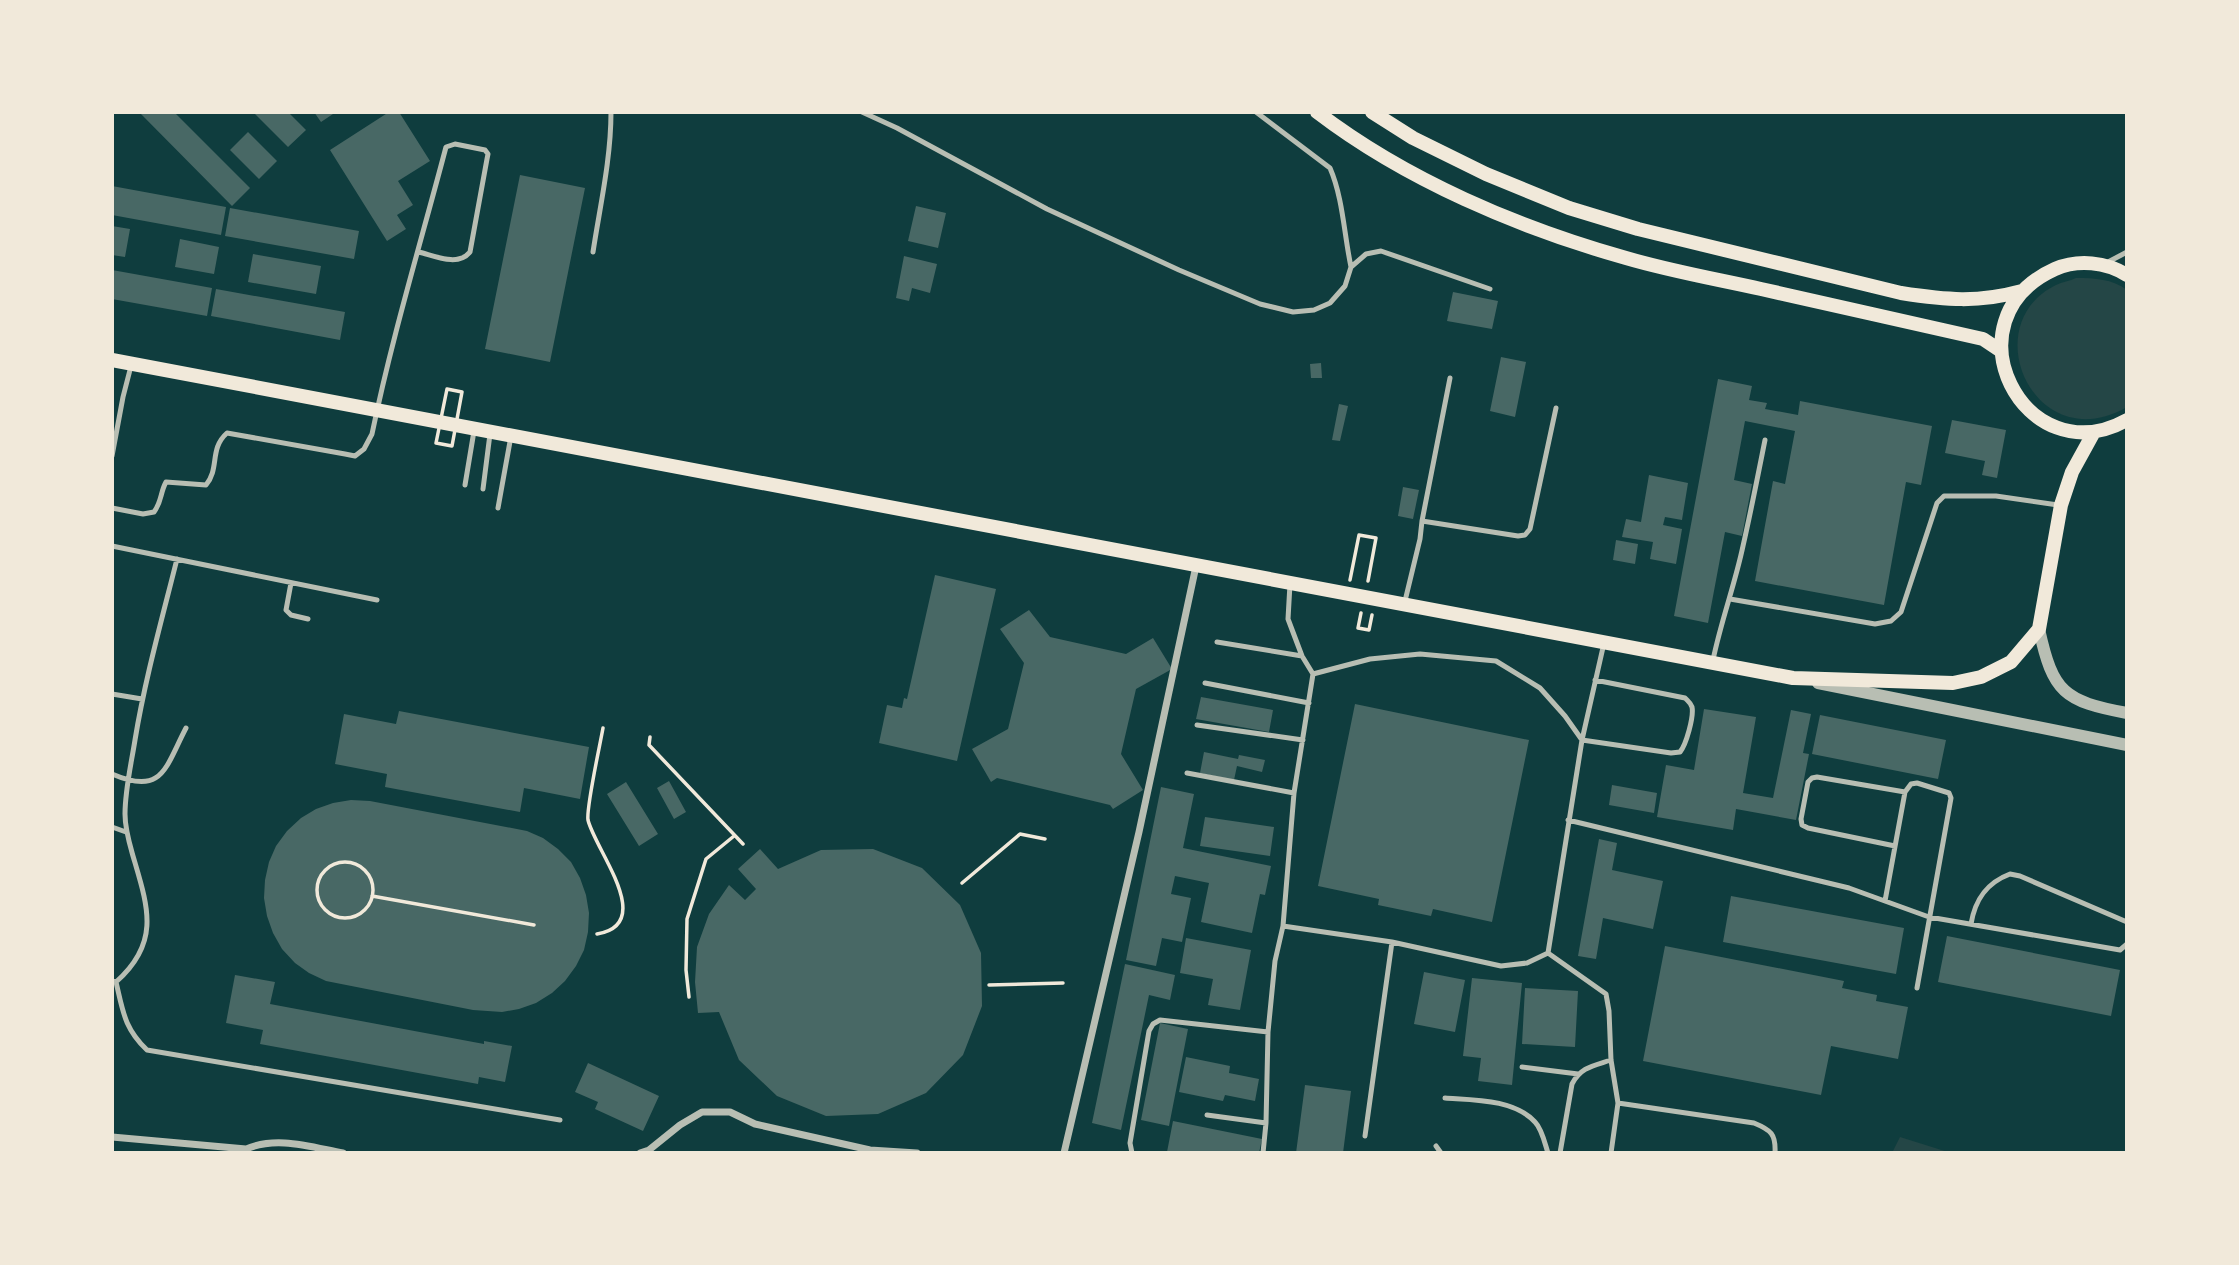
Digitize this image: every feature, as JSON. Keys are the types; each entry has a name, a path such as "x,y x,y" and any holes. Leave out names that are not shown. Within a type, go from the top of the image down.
{"main road":[{"path":"1317,112 1392,161 1462,198 1553,235 1628,259 1983,339 2001,351"},
{"path":"1372,112 1413,138 1486,174 1569,208 1638,229 1901,293 1937,299 1995,298 2022,291"},
{"path":"2127,275 2104,265 2081,263 2059,267 2039,276 2022,291 2010,309 2003,329 2001,351 2005,373 2015,394 2030,411 2049,424 2071,431 2094,432 2127,420"},
{"path":"112,360 1793,678 1940,683 1965,681 1992,673 2011,662 2039,629 2061,505 2072,472 2094,432"}],"street":[{"path":"1064,1153 1139,832 1196,565"},
{"path":"2039,629 2046,663 2059,685 2080,702 2127,713"},
{"path":"1793,678 2127,745"},
{"path":"640,1153 649,1150 680,1125 702,1112 730,1112 755,1124 870,1150 918,1153"},
{"path":"112,1137 244,1151 267,1143 295,1143 343,1153"}],"lane":[{"path":"593,253 608,156 611,112"},
{"path":"862,112 1047,209 1179,270 1260,304 1293,313 1314,310 1330,303 1345,286 1351,267 1335,180 1330,167 1256,112"},
{"path":"112,508 154,512 160,504 166,482 206,485 212,478 218,440 227,433 355,456 364,449 372,434 395,330 419,252 446,147 455,144 485,150 488,159 470,252 458,261 419,252"},
{"path":"1351,267 1366,254 1381,251 1490,289"},
{"path":"2104,265 2127,252"},
{"path":"112,456 131,363"},
{"path":"1404,604 1420,539 1450,378"},
{"path":"1422,521 1525,535 1530,529 1556,408"},
{"path":"465,485 474,428"},
{"path":"483,489 490,431"},
{"path":"498,509 511,435"},
{"path":"1713,663 1720,626 1730,599 1743,546 1765,440"},
{"path":"1730,599 1875,624 1891,621 1902,612 1937,503 1944,496 1996,496 2061,505"},
{"path":"112,546 377,600"},
{"path":"177,559 142,699 128,781 126,832 145,898 147,930 142,951 129,970 114,982 125,1023 133,1036 146,1050 559,1120"},
{"path":"291,583 286,610 291,615 309,619"},
{"path":"1264,1153 1268,1032 1275,961 1283,926 1294,793 1313,674 1302,656 1288,619 1290,583"},
{"path":"1217,642 1302,656"},
{"path":"1548,953 1581,740 1604,642"},
{"path":"1313,674 1370,659 1420,654 1496,662 1540,688 1565,716 1581,740 1671,753 1680,752 1685,746 1692,710 1685,698 1595,680"},
{"path":"1205,683 1309,703"},
{"path":"112,694 142,699"},
{"path":"1196,725 1303,740"},
{"path":"112,774 128,781 154,781 162,774 186,729"},
{"path":"1187,773 1294,793"},
{"path":"1895,846 1808,828 1802,825 1801,819 1808,782 1812,778 1905,792"},
{"path":"1885,901 1905,792 1911,784 1917,783 1949,793 1951,798 1917,988"},
{"path":"1568,821 1849,888 1929,916 2120,950 2127,944"},
{"path":"112,827 126,832"},
{"path":"1970,924 1973,911 1986,888 2010,874 2127,922"},
{"path":"1283,926 1392,942 1501,966 1527,963 1548,953"},
{"path":"1365,1136 1392,942"},
{"path":"1548,953 1606,993 1611,1060 1618,1103 1611,1153"},
{"path":"1132,1153 1130,1143 1149,1031 1153,1024 1160,1020 1268,1032"},
{"path":"1561,1153 1572,1084 1578,1074 1587,1068 1611,1060"},
{"path":"1522,1067 1578,1074"},
{"path":"1446,1098 1495,1102 1522,1112 1537,1124 1548,1153"},
{"path":"1618,1103 1754,1123 1768,1129 1776,1140 1775,1153"},
{"path":"1207,1115 1266,1122"},
{"path":"1436,1146 1441,1153"}],"path":[{"path":"447,389 462,392 461,395"},
{"path":"436,443 462,448"},
{"path":"1347,594 1359,535 1376,538"},
{"path":"1358,628 1369,630"},
{"path":"597,934 609,932 620,923 624,906 620,890 588,818 603,728"},
{"path":"650,737 649,745 743,845"},
{"path":"962,883 1020,834 1045,839"},
{"path":"689,997 685,970 688,919 706,859 734,836"},
{"path":"351,862 361,866 368,874 373,885 372,896 368,906 360,914 339,918 321,905 317,884 321,874 330,866 351,862"},
{"path":"372,896 534,925"},
{"path":"989,985 1063,983"}],"shaded area":[{"path":"2076,278 2103,280 2127,290 2127,407 2094,419 2066,416 2042,402 2026,381 2018,355 2020,328 2032,304 2056,285"},
{"path":"1900,1137 1951,1153 1892,1153"}],"building":[{"path":"139,112 174,112 250,188 232,206"},
{"path":"253,112 288,112 306,130 288,147"},
{"path":"314,112 336,112 321,122"},
{"path":"389,112 399,112 430,161 398,181 413,205 397,215 406,229 387,241 330,150"},
{"path":"248,132 277,161 259,179 230,150"},
{"path":"520,175 585,188 550,362 485,349"},
{"path":"112,186 226,207 221,235 112,215"},
{"path":"916,206 946,213 938,248 908,241"},
{"path":"230,208 359,231 354,259 225,236"},
{"path":"112,226 130,229 125,257 112,255"},
{"path":"180,239 219,247 214,274 175,267"},
{"path":"253,254 321,266 316,294 248,282"},
{"path":"904,256 937,264 930,293 912,288 909,301 896,298"},
{"path":"112,270 212,288 207,316 112,299"},
{"path":"216,289 345,312 340,340 211,316"},
{"path":"1453,292 1498,301 1492,329 1447,321"},
{"path":"1501,357 1526,362 1515,417 1490,411"},
{"path":"1321,363 1322,378 1311,378 1310,364"},
{"path":"1718,379 1752,386 1749,400 1767,403 1765,409 1798,415 1800,401 1932,426 1921,485 1906,482 1884,605 1755,581 1773,481 1785,484 1795,431 1745,421 1734,480 1752,484 1742,536 1725,532 1708,623 1674,616"},
{"path":"1339,404 1348,406 1340,441 1332,440"},
{"path":"1952,420 2006,430 1997,478 1982,475 1985,461 1945,453"},
{"path":"1649,475 1688,483 1682,520 1665,517 1663,525 1682,529 1676,564 1650,559 1653,542 1622,537 1626,519 1641,522"},
{"path":"1403,487 1419,490 1413,519 1398,516"},
{"path":"1616,540 1638,544 1635,564 1613,560"},
{"path":"935,575 996,589 957,761 879,743 887,705 902,708 904,698 907,699"},
{"path":"1029,610 1050,637 1126,654 1153,638 1172,669 1136,689 1121,754 1143,790 1113,809 1110,805 997,778 991,782 972,749 1008,729 1024,663 1000,629"},
{"path":"1201,697 1273,710 1269,732 1196,719"},
{"path":"1355,704 1529,740 1492,922 1433,909 1431,916 1378,905 1379,899 1318,886"},
{"path":"1704,709 1756,717 1743,793 1773,798 1791,710 1811,714 1803,753 1809,754 1796,820 1736,809 1733,830 1657,817 1666,765 1694,770"},
{"path":"399,711 589,747 580,799 524,788 520,812 385,787 387,774 335,764 344,714 396,724"},
{"path":"1820,715 1946,740 1938,779 1812,754"},
{"path":"1204,752 1238,759 1239,755 1265,760 1262,772 1237,766 1234,780 1200,773"},
{"path":"669,781 686,812 674,819 657,788"},
{"path":"626,782 658,834 639,846 607,794"},
{"path":"1612,785 1657,793 1654,813 1609,805"},
{"path":"1161,787 1194,794 1183,848 1271,866 1265,895 1260,894 1252,933 1201,922 1209,883 1175,876 1171,894 1191,898 1182,942 1162,938 1156,966 1126,960"},
{"path":"351,800 370,801 527,831 558,849 571,862 580,878 589,913 584,950 565,981 536,1003 502,1012 473,1010 326,981 295,963 282,949 267,916 264,898 269,862 276,846 301,818 316,809"},
{"path":"1205,817 1274,827 1270,856 1200,846"},
{"path":"1599,839 1617,843 1612,870 1663,881 1653,929 1603,918 1596,959 1578,956"},
{"path":"760,849 778,869 821,850 873,849 922,868 960,905 981,953 982,1006 963,1055 926,1093 878,1114 826,1116 777,1096 739,1060 719,1012 698,1013 695,982 697,947 709,914 729,885 745,900 756,889 738,869"},
{"path":"1731,896 1904,928 1896,974 1723,942"},
{"path":"1947,936 2120,970 2111,1016 1938,982"},
{"path":"1186,938 1251,950 1240,1010 1208,1005 1213,979 1180,973"},
{"path":"1665,946 1844,981 1842,988 1877,995 1876,1001 1908,1007 1898,1059 1831,1046 1821,1095 1643,1061"},
{"path":"1125,964 1175,975 1170,1000 1149,995 1121,1130 1092,1123"},
{"path":"1424,972 1465,980 1455,1032 1414,1024"},
{"path":"235,975 275,982 270,1004 484,1044 484,1041 512,1046 505,1082 479,1077 478,1084 260,1044 263,1030 226,1023"},
{"path":"1472,978 1522,983 1512,1085 1478,1081 1481,1058 1463,1056"},
{"path":"1525,988 1578,991 1575,1047 1522,1044"},
{"path":"1160,1023 1188,1029 1169,1126 1141,1120"},
{"path":"1186,1057 1230,1066 1229,1073 1259,1079 1255,1101 1225,1095 1223,1101 1179,1092"},
{"path":"588,1063 659,1096 643,1131 595,1109 598,1102 575,1092"},
{"path":"1305,1085 1351,1091 1343,1153 1296,1153"},
{"path":"1173,1121 1262,1139 1259,1153 1167,1152"}]}
